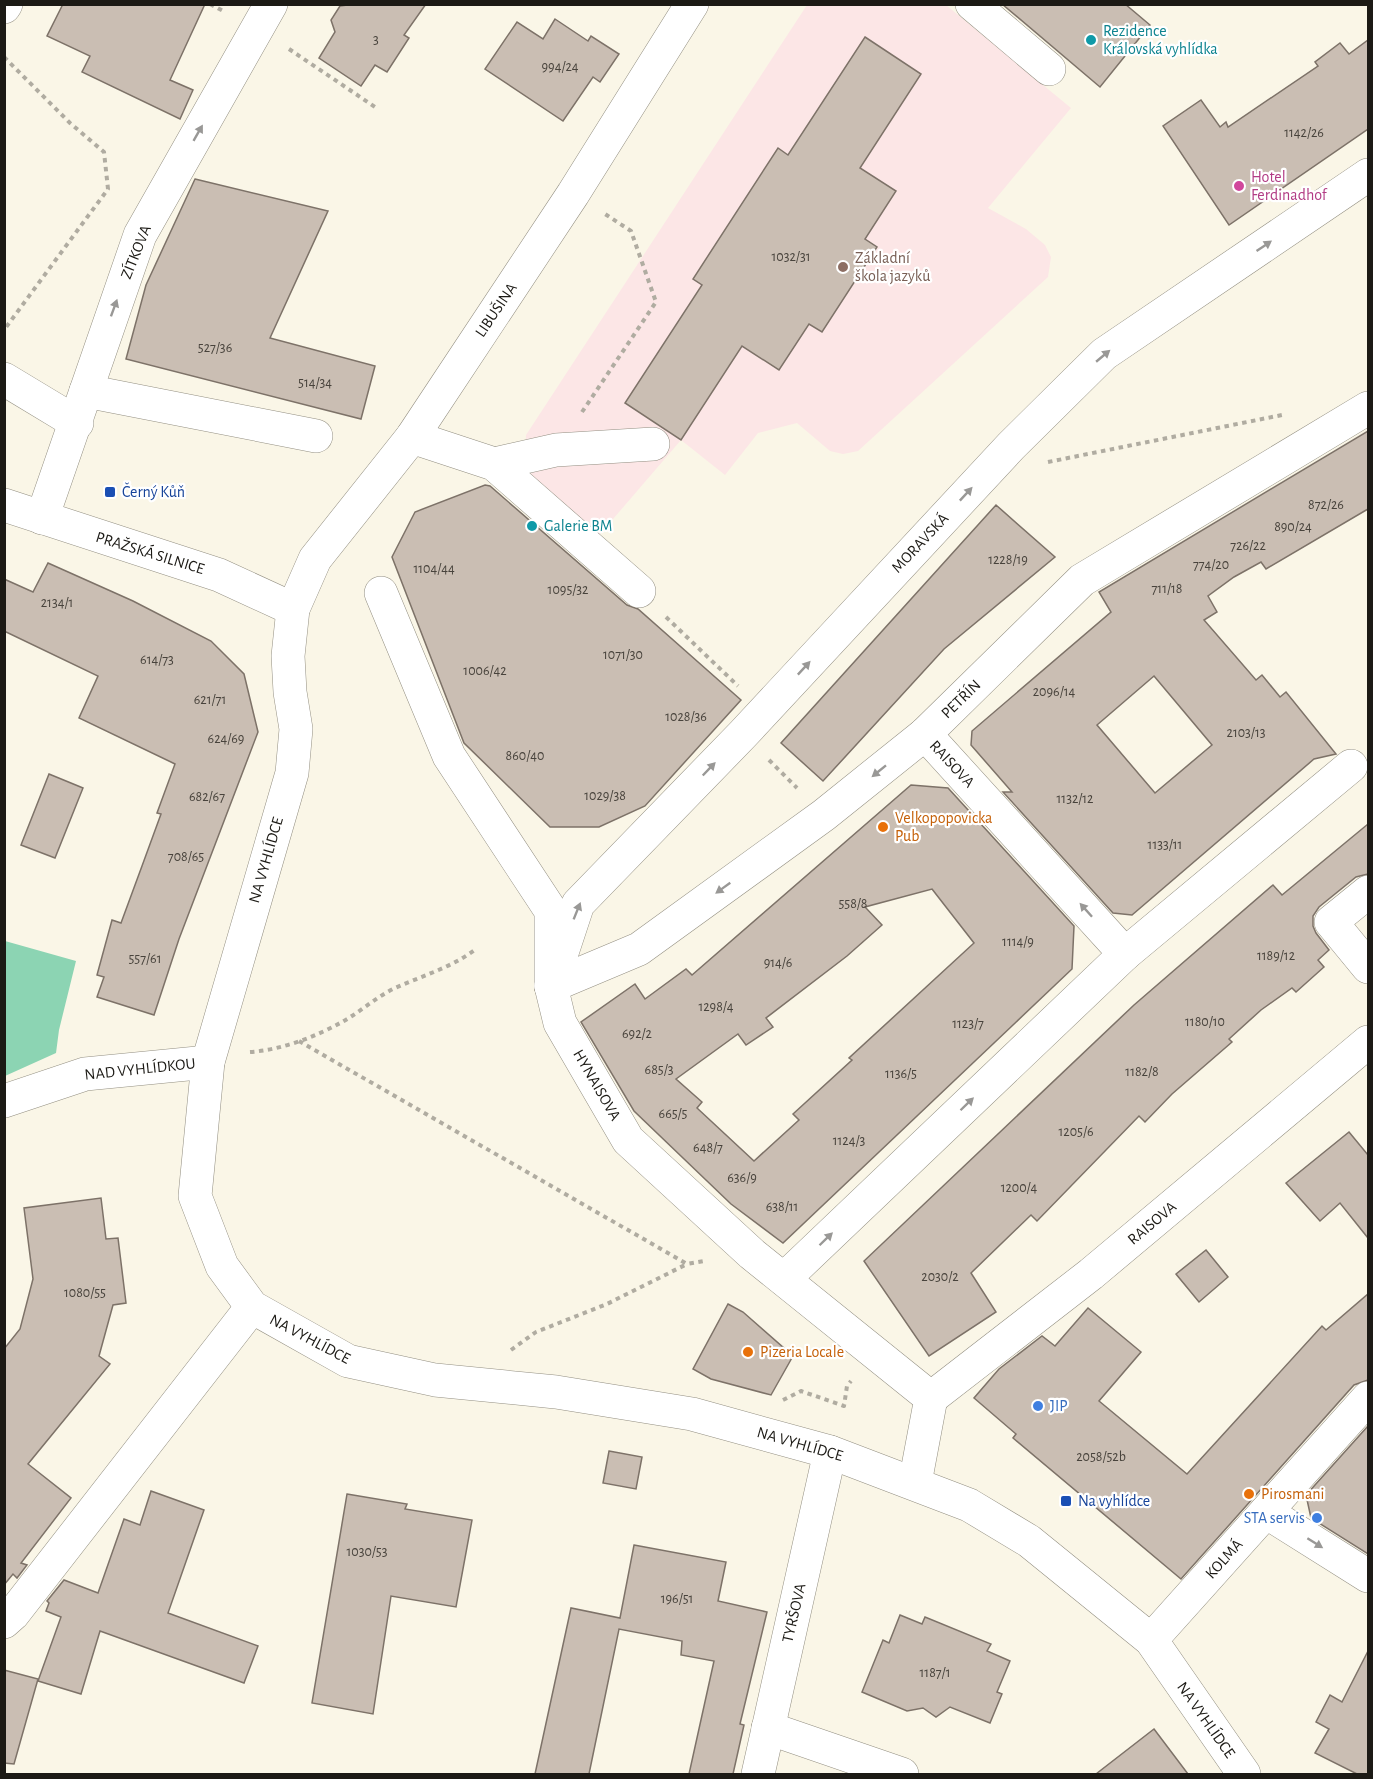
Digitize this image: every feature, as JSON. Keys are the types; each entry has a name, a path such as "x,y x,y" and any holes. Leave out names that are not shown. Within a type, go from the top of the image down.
{"street":[{"name":"LIBUŠINA","path":"292,609 315,559 412,437 573,194 692,4"},
{"path":"972,4 1049,69"},
{"name":"ZÍTKOVA","path":"42,518 77,423 90,377 140,235 264,16"},
{"name":"MORAVSKÁ","path":"551,987 579,904 754,722 1011,446 1104,354 1368,175"},
{"path":"90,377 316,436"},
{"path":"4,379 77,423"},
{"name":"PETŘÍN","path":"551,987 639,949 824,815 925,734 1082,580 1368,408"},
{"path":"412,437 494,464 639,591"},
{"path":"494,464 556,450 653,444"},
{"name":"PRAŽSKÁ SILNICE","path":"4,505 219,575 292,609"},
{"name":"HYNAISOVA","path":"381,593 449,756 551,911 551,987 560,1023 628,1140 752,1254 931,1398"},
{"name":"NA VYHLÍDCE","path":"292,609 288,656 290,692 296,729 292,773 208,1062 195,1196 222,1266 252,1307 348,1361 435,1380 556,1392 692,1414 830,1452 969,1505 1029,1541 1151,1640 1244,1774"},
{"name":"RAISOVA","path":"925,734 1125,954"},
{"path":"784,1279 1125,954 1351,766"},
{"path":"1368,892 1331,922 1368,967"},
{"name":"RAISOVA","path":"931,1398 1091,1274 1368,1042"},
{"name":"NAD VYHLÍDKOU","path":"4,1101 85,1074 208,1062"},
{"name":"NA VYHLÍDCE","path":"4,1622 13,1614 252,1307"},
{"path":"915,1483 931,1398"},
{"name":"KOLMÁ","path":"1151,1640 1368,1398"},
{"name":"TYRŠOVA","path":"758,1774 830,1452"},
{"path":"1266,1512 1368,1576"},
{"path":"768,1728 902,1774"}],"path":[{"path":"210,4 264,16 378,109"},
{"path":"4,57 70,123 105,152 108,189 4,330"},
{"path":"556,450 656,302 631,231 573,194"},
{"path":"1011,446 1040,464 1291,413"},
{"path":"639,591 754,722 824,815"},
{"path":"243,1053 267,1051 299,1041 342,1022 392,990 461,961 476,949"},
{"path":"299,1041 687,1264"},
{"path":"503,1356 536,1332 607,1304 687,1264 752,1254"},
{"path":"776,1404 801,1391 843,1406"}],"shaded area":[{"name":"Základní škola jazyků","path":"807,5 946,5 1071,108 988,208 1026,229 1045,245 1051,257 1048,277 858,451 843,454 830,451 797,423 758,433 725,475 681,440 595,540 525,476 526,435"}],"green space":[{"path":"5,941 76,961 59,1030 56,1053 5,1076"}],"building":[{"path":"63,4 205,4 170,80 193,90 180,119 82,72 90,56 47,36"},
{"path":"426,4 404,35 409,38 387,72 375,65 361,86 319,58 335,32 331,20 340,6"},
{"name":"Rezidence Královská vyhlídka","path":"1002,4 1125,4 1150,25 1100,87"},
{"path":"555,19 588,41 591,36 619,54 600,82 593,77 563,121 485,69 517,22 543,39"},
{"path":"865,37 921,74 860,168 896,191 865,239 877,247 822,332 809,324 779,370 742,346 681,440 625,403 702,285 693,279 778,148 788,155"},
{"path":"1368,40 1368,129 1229,225 1163,126 1201,100 1220,127 1226,122 1228,127 1318,66 1315,62 1340,43 1349,54"},
{"path":"195,179 328,211 270,338 375,366 361,419 126,359 146,285"},
{"path":"1368,431 1368,509 1266,569 1261,562 1234,577 1208,596 1217,612 1204,620 1256,680 1262,675 1280,697 1286,692 1336,754 1314,759 1132,915 1113,913 1003,792 1012,792 971,745 972,731 1111,612 1099,592","holes":["1154,676 1212,745 1155,793 1097,725"]},
{"path":"485,485 490,486 627,605 638,609 741,700 645,806 599,827 550,827 464,743 392,557 415,512"},
{"path":"996,505 1055,557 944,649 823,781 781,743"},
{"path":"48,563 133,601 211,641 244,674 258,732 179,939 154,1015 97,997 104,977 97,975 112,920 121,923 161,814 157,813 175,764 79,718 98,676 4,631 4,579 33,592"},
{"path":"49,774 83,788 55,858 21,845"},
{"path":"911,785 948,788 1074,926 1072,969 783,1243 731,1204 634,1111 581,1022 635,984 645,999 686,969 692,975","holes":["932,889 974,943 849,1058 852,1060 793,1114 799,1120 754,1161 697,1108 702,1102 676,1079 738,1034 746,1045 773,1027 766,1018 847,956 882,925 865,907"]},
{"path":"1368,824 1368,874 1356,877 1319,907 1313,916 1316,933 1329,950 1318,960 1324,967 1296,992 1292,988 1261,1010 1229,1039 1232,1042 1172,1094 1145,1122 1139,1116 1037,1221 1031,1215 971,1273 996,1312 929,1356 864,1261 1134,1005 1273,885 1282,895"},
{"path":"1349,1132 1368,1155 1368,1238 1340,1203 1320,1221 1286,1183"},
{"path":"101,1198 106,1239 118,1238 126,1303 113,1305 99,1356 110,1364 28,1464 71,1498 21,1563 27,1565 17,1578 13,1574 4,1585 4,1349 20,1329 33,1279 24,1208"},
{"path":"1206,1250 1228,1277 1199,1302 1176,1274"},
{"path":"1368,1294 1368,1380 1354,1385 1181,1579 1013,1438 1016,1434 974,1398 999,1369 1042,1336 1055,1346 1088,1308 1141,1352 1099,1401 1187,1474 1322,1326 1326,1330"},
{"path":"728,1304 743,1312 793,1356 771,1395 711,1379 693,1369"},
{"path":"1368,1426 1368,1554 1311,1518 1306,1495"},
{"path":"609,1451 642,1457 636,1489 603,1483"},
{"path":"151,1491 204,1510 168,1613 258,1646 244,1683 100,1631 81,1694 38,1681 61,1617 46,1611 49,1603 47,1601 64,1580 98,1593 124,1519 140,1525"},
{"path":"347,1494 407,1504 405,1509 472,1520 456,1607 391,1596 373,1714 312,1703"},
{"path":"634,1545 726,1562 718,1601 767,1612 740,1724 744,1725 733,1774 689,1774 714,1661 681,1655 682,1641 619,1629 589,1774 535,1774 571,1608 620,1618"},
{"path":"900,1615 922,1624 925,1617 991,1644 987,1651 1010,1661 997,1692 1002,1694 990,1723 950,1707 936,1717 923,1708 907,1711 862,1692 883,1640 889,1643"},
{"path":"1368,1651 1368,1774 1357,1774 1315,1753 1329,1729 1316,1722 1330,1695 1342,1702"},
{"path":"4,1670 38,1679 14,1764 4,1763"},
{"path":"1154,1729 1188,1774 1096,1774"}],"place":[{"name":"Rezidence Královská vyhlídka","path":"1091,40"},
{"name":"Hotel Ferdinadhof","path":"1239,186"},
{"name":"Základní škola jazyků","path":"843,267"},
{"name":"Černý Kůň","path":"110,492"},
{"name":"Galerie BM","path":"532,526"},
{"name":"Velkopopovicka Pub","path":"883,827"},
{"name":"Pizeria Locale","path":"748,1352"},
{"name":"JIP","path":"1038,1406"},
{"name":"Pirosmani","path":"1249,1494"},
{"name":"Na vyhlídce","path":"1066,1501"},
{"name":"STA servis","path":"1317,1518"}]}
